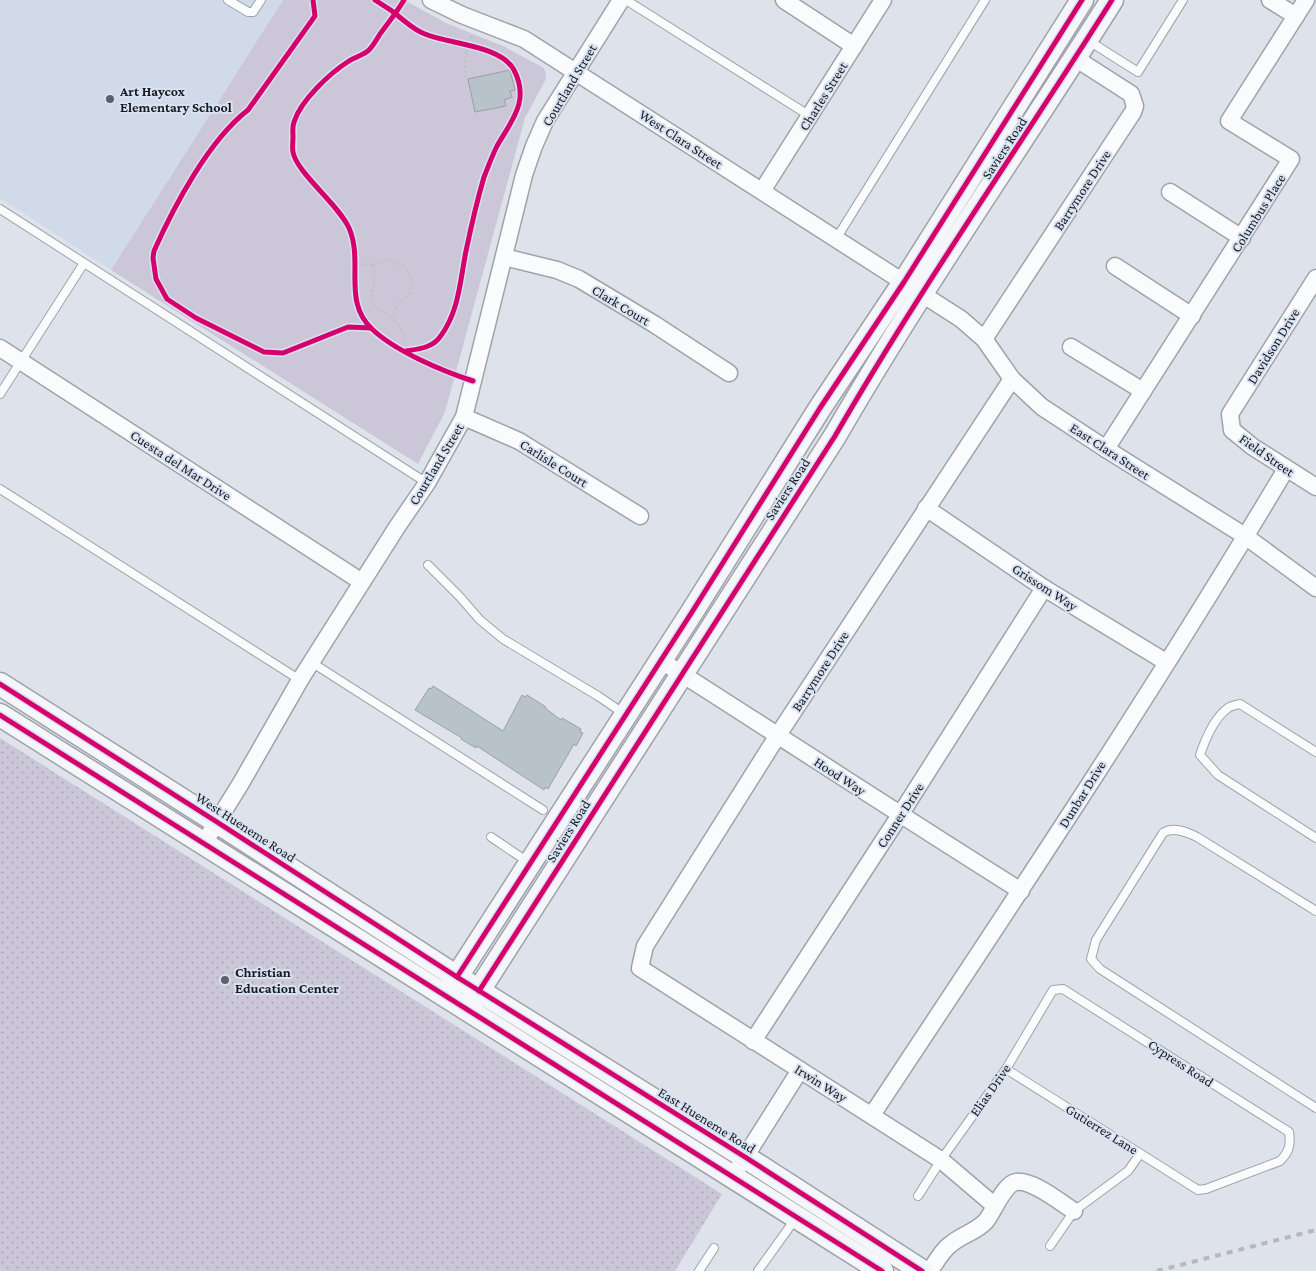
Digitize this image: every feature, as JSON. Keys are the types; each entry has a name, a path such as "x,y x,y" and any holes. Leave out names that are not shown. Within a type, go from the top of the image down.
{"main road":[{"name":"Saviers Road","path":"451,986 820,408 904,282 1082,0"},
{"name":"Saviers Road","path":"467,1010 1112,0"},
{"name":"West Hueneme Road","path":"0,684 217,822 451,986 467,1010"},
{"name":"West Hueneme Road","path":"0,714 204,843 451,986 479,991"},
{"name":"East Hueneme Road","path":"479,991 739,1166 797,1216 882,1271"},
{"name":"East Hueneme Road","path":"467,1010 922,1271"},
{"path":"861,1257 881,1261 900,1271"}],"street":[{"name":"West Clara Street","path":"431,0 462,15 524,39 923,294"},
{"name":"Courtland Street","path":"204,843 311,662 427,483 464,416 524,175 534,146 546,121 621,0"},
{"path":"784,0 854,46"},
{"name":"Charles Street","path":"762,191 883,0"},
{"path":"1270,0 1296,16"},
{"name":"Columbus Place","path":"1106,449 1291,160 1229,120 1306,0"},
{"name":"Barrymore Drive","path":"984,339 1133,112 1134,99 1131,94 1081,49"},
{"path":"1170,192 1242,238"},
{"name":"Clark Court","path":"504,257 557,270 579,279 654,324 729,373"},
{"path":"1115,266 1192,316"},
{"name":"Davidson Drive","path":"1230,414 1316,278"},
{"name":"East Clara Street","path":"923,294 961,319 984,339 1012,379 1042,407 1245,536 1316,588"},
{"path":"1072,346 1143,391"},
{"name":"Cuesta del Mar Drive","path":"0,348 362,582"},
{"name":"Barrymore Drive","path":"640,968 645,946 778,735 1012,379"},
{"name":"Field Street","path":"1230,414 1232,430 1253,447 1316,487"},
{"name":"Carlisle Court","path":"464,416 519,441 640,516"},
{"name":"Dunbar Drive","path":"872,1115 1021,891 1286,469"},
{"name":"Grissom Way","path":"926,508 1044,588 1166,662"},
{"name":"Conner Drive","path":"753,1041 900,815 1044,588"},
{"name":"Hood Way","path":"660,660 1021,891"},
{"name":"Irwin Way","path":"640,968 942,1160 995,1206"},
{"path":"739,1166 800,1070"},
{"path":"930,1271 952,1242 974,1232 987,1219 1012,1183 1022,1182 1034,1186 1074,1211"}],"lane":[{"path":"228,0 248,12 253,12 261,0"},
{"path":"626,0 810,116"},
{"path":"836,239 986,0"},
{"path":"1081,49 1138,72 1183,0"},
{"path":"0,209 427,483"},
{"path":"0,394 84,263"},
{"path":"0,489 300,680"},
{"path":"428,565 480,620 503,639 625,714"},
{"path":"311,662 543,810"},
{"path":"1316,752 1240,704 1228,708 1219,718 1205,741 1200,755 1218,775 1316,838"},
{"path":"1316,911 1197,837 1180,830 1167,830 1163,833 1096,940 1091,959 1100,969 1316,1108"},
{"path":"491,837 530,863"},
{"name":"Elias Drive","path":"918,1196 1006,1069 1053,990 1063,988"},
{"name":"Cypress Road","path":"1063,988 1289,1132 1291,1144 1287,1154 1280,1161 1206,1189 1198,1190"},
{"name":"Gutierrez Lane","path":"1006,1069 1198,1190"},
{"path":"1050,1246 1074,1211 1128,1171 1140,1154"},
{"path":"758,1271 797,1216"},
{"path":"699,1271 714,1248"}],"path":[{"path":"466,78 465,66 468,45 478,21"},
{"path":"460,43 476,47"},
{"path":"355,255 355,272"},
{"path":"355,264 372,265 383,260 397,262 406,269 412,278 411,290 398,305 392,317"},
{"path":"372,265 375,276 372,298 377,308 392,317 406,336 404,350 395,345"}],"shaded area":[{"name":"Art Haycox Elementary School","path":"0,0 283,0 111,270 0,198"},
{"path":"283,0 404,0 446,23 503,46 544,68 546,74 545,81 525,118 445,412 418,464 111,270"},
{"path":"0,738 722,1194 675,1271 0,1271"}],"building":[{"path":"510,70 515,90 510,91 512,97 504,100 506,106 475,112 468,79"},
{"path":"433,686 503,731 522,695 525,697 527,695 546,707 561,720 562,718 581,729 580,732 583,733 576,746 574,744 548,789 545,787 544,790 477,746 476,748 415,710 429,688 431,689"}],"railway":[{"path":"1157,1271 1316,1230"}],"cycle path":[{"path":"313,0 315,16 248,110 220,138 206,156 182,195 154,251 156,279 167,299 196,318 264,352 283,353 348,327 371,328"},
{"path":"375,0 421,32 498,55 514,70 520,91 520,101 517,110 497,146 484,177 466,251 458,296 451,317 437,341 424,347 406,351"},
{"path":"404,0 369,50 333,72 309,96 293,124 293,152 309,179 336,209 349,228 355,254 355,294 363,318 372,329 393,345 433,366 473,381"},
{"path":"457,977 692,612 820,408 904,282 1082,0"},
{"path":"479,991 835,436 936,271 1112,0"},
{"path":"0,684 457,977 745,1157 922,1271"},
{"path":"0,715 882,1271"}],"place":[{"name":"Art Haycox Elementary School","path":"110,99"},
{"name":"Christian Education Center","path":"225,980"}]}
